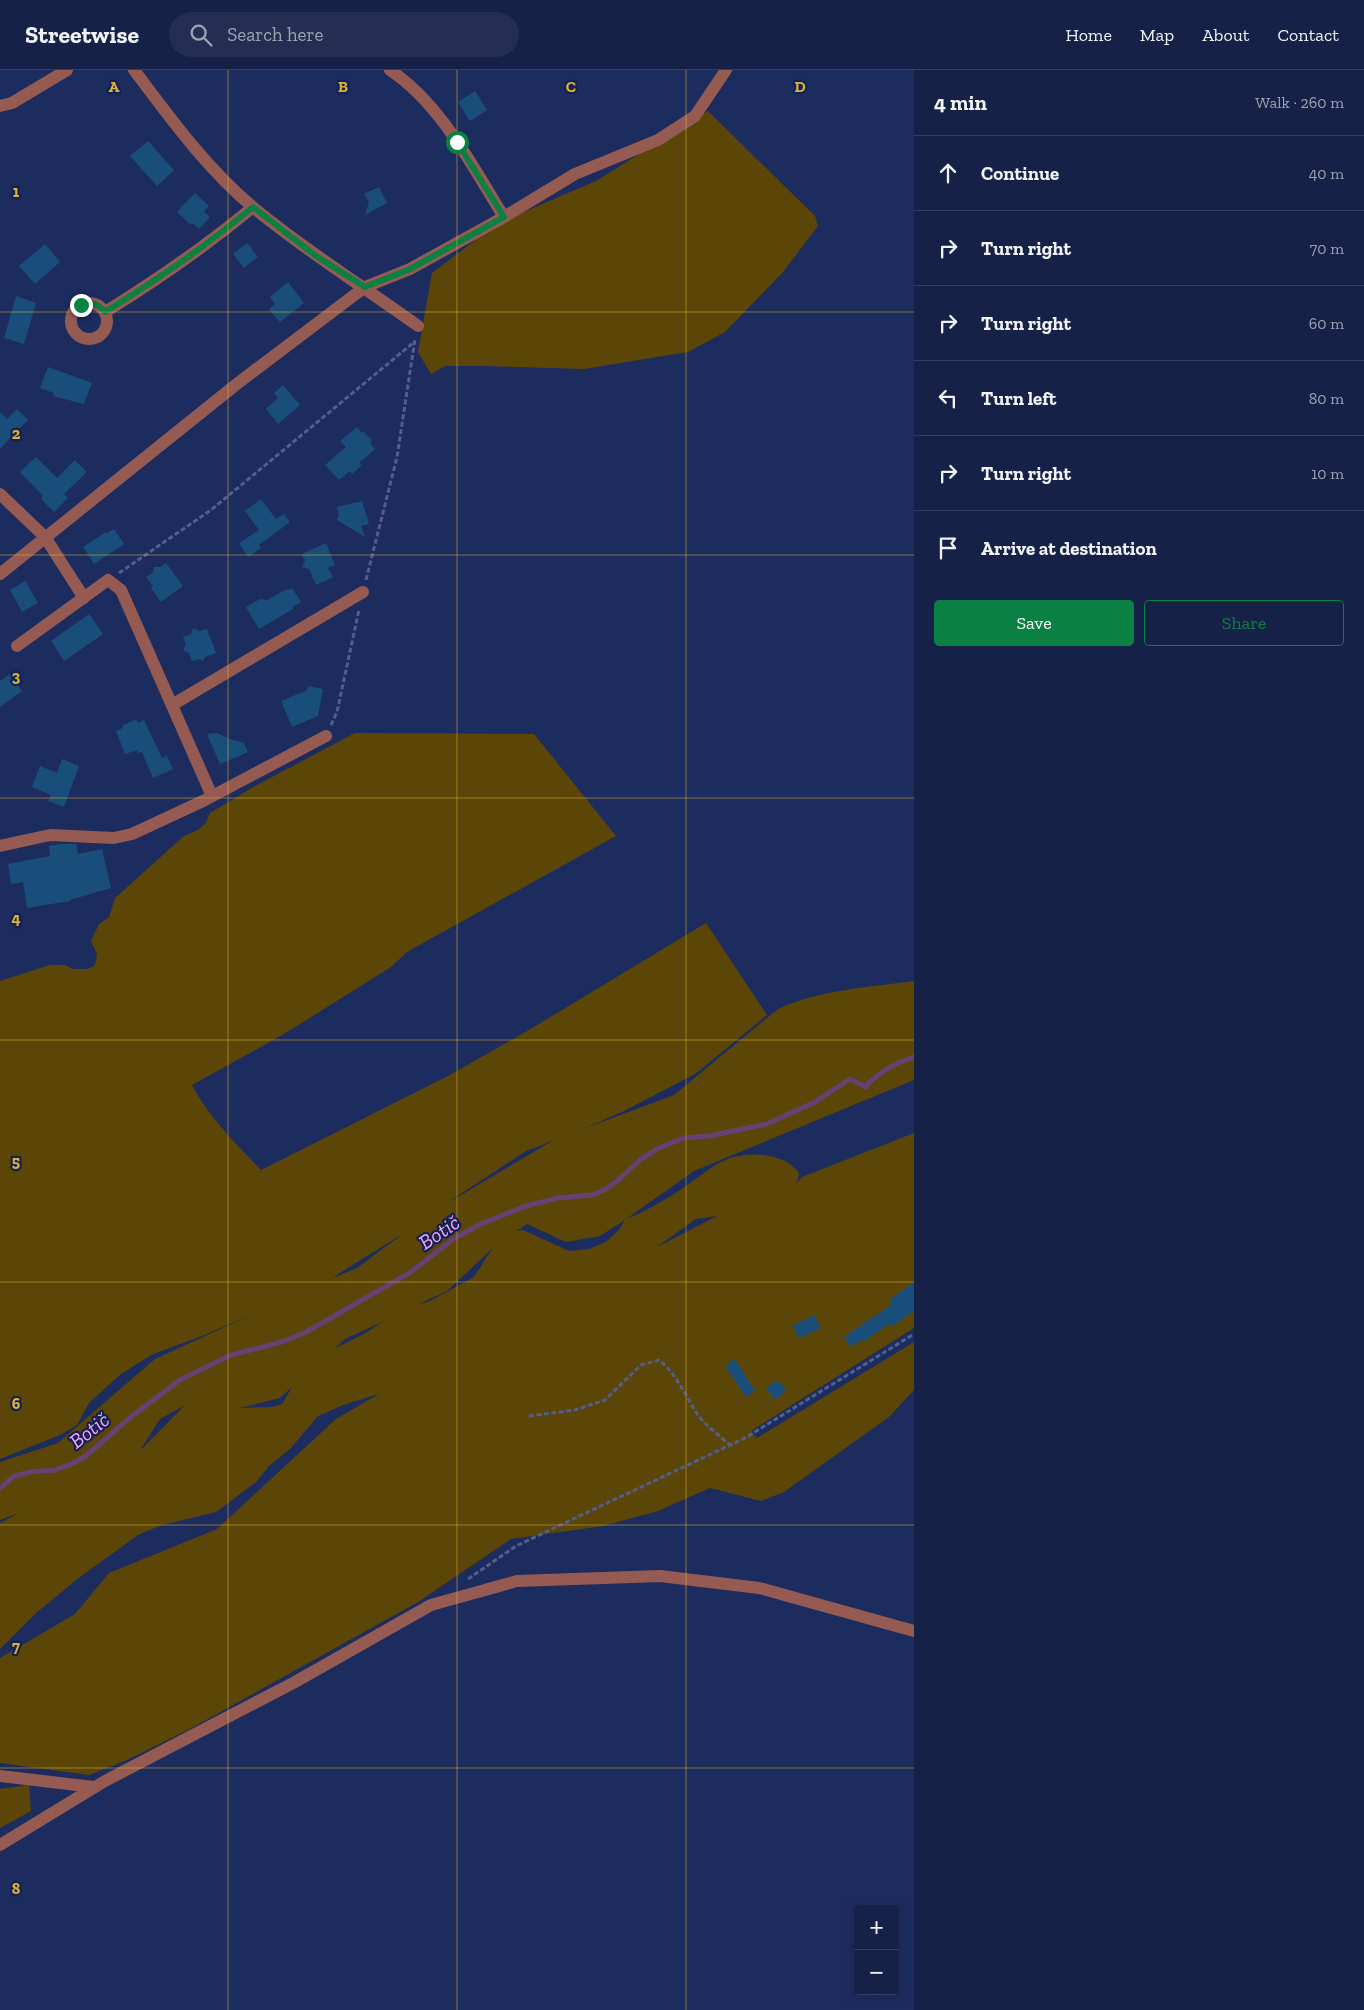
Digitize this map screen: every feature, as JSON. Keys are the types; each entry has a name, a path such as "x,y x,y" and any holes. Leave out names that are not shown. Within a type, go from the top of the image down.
{"street":[{"path":"0,106 12,102 67,70"},
{"path":"134,70 192,147 253,207 316,256 365,287 418,326"},
{"path":"390,70 403,79 432,108 457,142 504,217"},
{"path":"0,574 238,383 365,287 410,269 504,217 576,174 658,140 695,116 726,70"},
{"path":"105,312 166,274 213,240 253,207"},
{"path":"0,494 45,537 84,598"},
{"path":"17,646 108,580 121,590 212,796"},
{"path":"172,706 362,592"},
{"path":"0,846 50,835 114,838 132,834 212,796 326,736"},
{"path":"0,1845 94,1787 295,1682 431,1605 517,1580 660,1576 680,1578 759,1588 914,1630"},
{"path":"0,1776 94,1787"}],"path":[{"path":"326,736 338,712 362,592 397,457 418,326"},
{"path":"108,580 211,510 414,342"},
{"path":"462,1584 516,1546 754,1433 914,1334"},
{"path":"529,1416 575,1410 605,1400 641,1365 659,1360 666,1365 681,1383 699,1416 730,1445"}],"shaded area":[{"path":"708,111 815,216 818,226 783,272 725,332 688,352 584,369 445,366 431,374 418,352 432,273 498,223 596,181"},
{"path":"355,733 534,734 616,836 407,952 391,967 284,1034 192,1085 214,1119 261,1170 448,1076 529,1030 706,923 767,1015 695,1074 624,1111 583,1129 674,1095 778,1009 827,993 914,981 914,1080 694,1171 626,1219 665,1200 714,1166 737,1156 766,1155 785,1161 799,1173 797,1183 802,1177 914,1133 914,1328 751,1431 757,1438 914,1342 914,1390 889,1417 784,1492 761,1501 710,1488 658,1511 603,1526 511,1539 418,1602 188,1730 127,1760 89,1775 0,1763 0,1658 75,1614 109,1573 217,1529 336,1419 379,1394 343,1405 318,1416 290,1449 269,1466 256,1482 216,1512 162,1525 138,1535 80,1577 36,1613 0,1649 0,1523 19,1513 0,1520 0,1462 58,1443 155,1359 251,1315 153,1354 121,1374 89,1403 77,1425 60,1435 0,1459 0,981 50,965 65,965 72,969 88,969 95,965 97,954 91,941 99,924 109,917 115,898 184,836 198,830 206,823 210,813 255,786","holes":["552,1141 451,1201 526,1151","717,1216 659,1246 696,1219","625,1220 618,1231 606,1242 589,1249 569,1251 523,1230 516,1231 527,1224 566,1242 600,1236","404,1233 357,1268 335,1276","492,1249 474,1277 430,1301 417,1305 447,1291","384,1321 364,1334 334,1349 345,1339","292,1387 282,1404 272,1407 240,1408 280,1398","185,1405 142,1449 160,1419"]},
{"path":"29,1785 31,1811 0,1828 0,1789"}],"building":[{"path":"475,91 487,110 470,121 458,102"},
{"path":"148,141 174,170 157,186 130,156"},
{"path":"379,187 387,203 365,215 369,202 364,194"},
{"path":"195,193 209,206 204,211 210,217 199,229 193,223 191,225 177,212"},
{"path":"247,243 258,257 244,268 233,254"},
{"path":"45,244 60,262 35,284 19,266"},
{"path":"288,282 304,303 280,322 269,309 275,304 270,297"},
{"path":"16,296 36,303 24,344 4,338"},
{"path":"48,367 92,383 84,404 53,396 54,393 40,388"},
{"path":"283,385 300,405 278,424 266,409 278,398 274,393"},
{"path":"17,409 28,420 0,449 0,412 7,419"},
{"path":"357,427 372,441 370,443 375,449 359,463 362,465 352,474 350,471 339,480 325,465 346,447 340,441"},
{"path":"36,457 57,478 75,460 87,472 64,494 68,498 54,512 41,499 43,496 20,472"},
{"path":"261,499 276,519 284,514 290,522 259,545 261,548 248,557 239,543 259,530 245,511"},
{"path":"362,501 369,524 361,526 365,537 337,520 339,515 337,507"},
{"path":"114,529 124,544 94,564 83,547"},
{"path":"326,543 335,565 328,568 333,577 316,585 309,569 302,567 305,561 302,554"},
{"path":"166,563 183,586 161,602 146,577 153,573 154,567 160,567"},
{"path":"25,581 38,603 22,612 10,590"},
{"path":"292,588 301,602 292,607 293,609 259,629 246,607 260,599 267,600"},
{"path":"89,614 103,634 64,661 51,641"},
{"path":"193,628 199,631 207,629 216,653 205,657 203,661 199,659 192,661 189,653 183,650 186,644 183,637 191,634"},
{"path":"10,674 22,691 0,707 0,681"},
{"path":"308,686 323,689 318,716 292,727 281,701 307,690"},
{"path":"136,719 138,723 144,720 162,758 167,756 173,769 153,778 142,752 138,753 137,750 125,754 116,731"},
{"path":"217,733 244,743 248,752 220,764 207,734"},
{"path":"62,759 79,766 64,807 48,801 51,795 32,787 40,766 57,773"},
{"path":"76,844 78,854 102,849 111,888 70,901 27,908 23,882 11,884 8,864 50,856 49,846"},
{"path":"914,1282 914,1311 891,1327 889,1324 863,1342 862,1340 851,1347 844,1337 892,1304 889,1300"},
{"path":"814,1315 821,1328 799,1338 792,1326"},
{"path":"735,1359 755,1391 746,1397 725,1366"},
{"path":"778,1380 786,1391 774,1400 766,1388"}],"waterway":[{"name":"Botič","path":"0,1488 14,1476 30,1472 55,1470 74,1463 87,1455 132,1416 180,1380 231,1355 282,1342 306,1332 411,1272 453,1239 481,1224 526,1206 558,1198 592,1195 616,1182 641,1159 659,1148 684,1138 709,1136 767,1124 815,1102 850,1079 866,1087 875,1077 914,1057"}],"route":[{"path":"81,305 88,303 96,304 105,312 166,274 213,240 253,207 316,256 365,287 410,269 504,217 457,142"}]}
